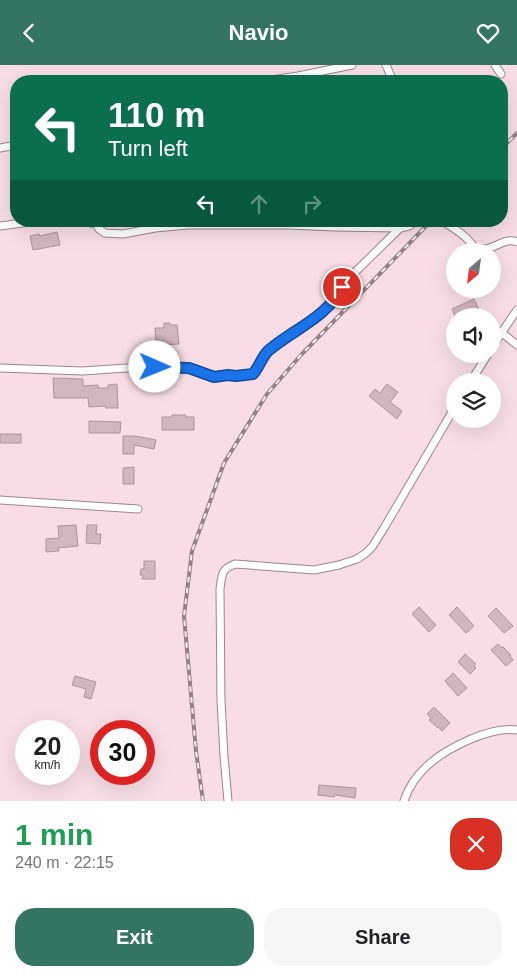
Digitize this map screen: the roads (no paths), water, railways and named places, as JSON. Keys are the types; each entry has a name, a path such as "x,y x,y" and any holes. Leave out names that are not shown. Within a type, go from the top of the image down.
{"street":[{"path":"300,75 352,65"},
{"path":"495,65 501,74"},
{"path":"98,227 106,233 123,234 166,227"},
{"path":"334,227 404,227"},
{"path":"451,227 463,235 473,247 479,249 509,240 517,242"},
{"path":"0,368 82,371 141,367 185,368 214,377 253,374 267,352 328,307 338,297 347,279 400,228"},
{"path":"517,310 502,333 517,345"},
{"path":"228,801 221,701 220,589 222,573 227,567 235,565 314,570 339,565 357,559 366,553 384,528 446,422"},
{"path":"0,500 138,509"},
{"path":"404,801 418,776 428,765 445,753 464,742 482,735 503,730 517,730"}],"railway":[{"path":"508,142 517,133"},
{"path":"203,801 196,751 184,616 192,551 224,463 267,394 301,355 425,227"}]}
